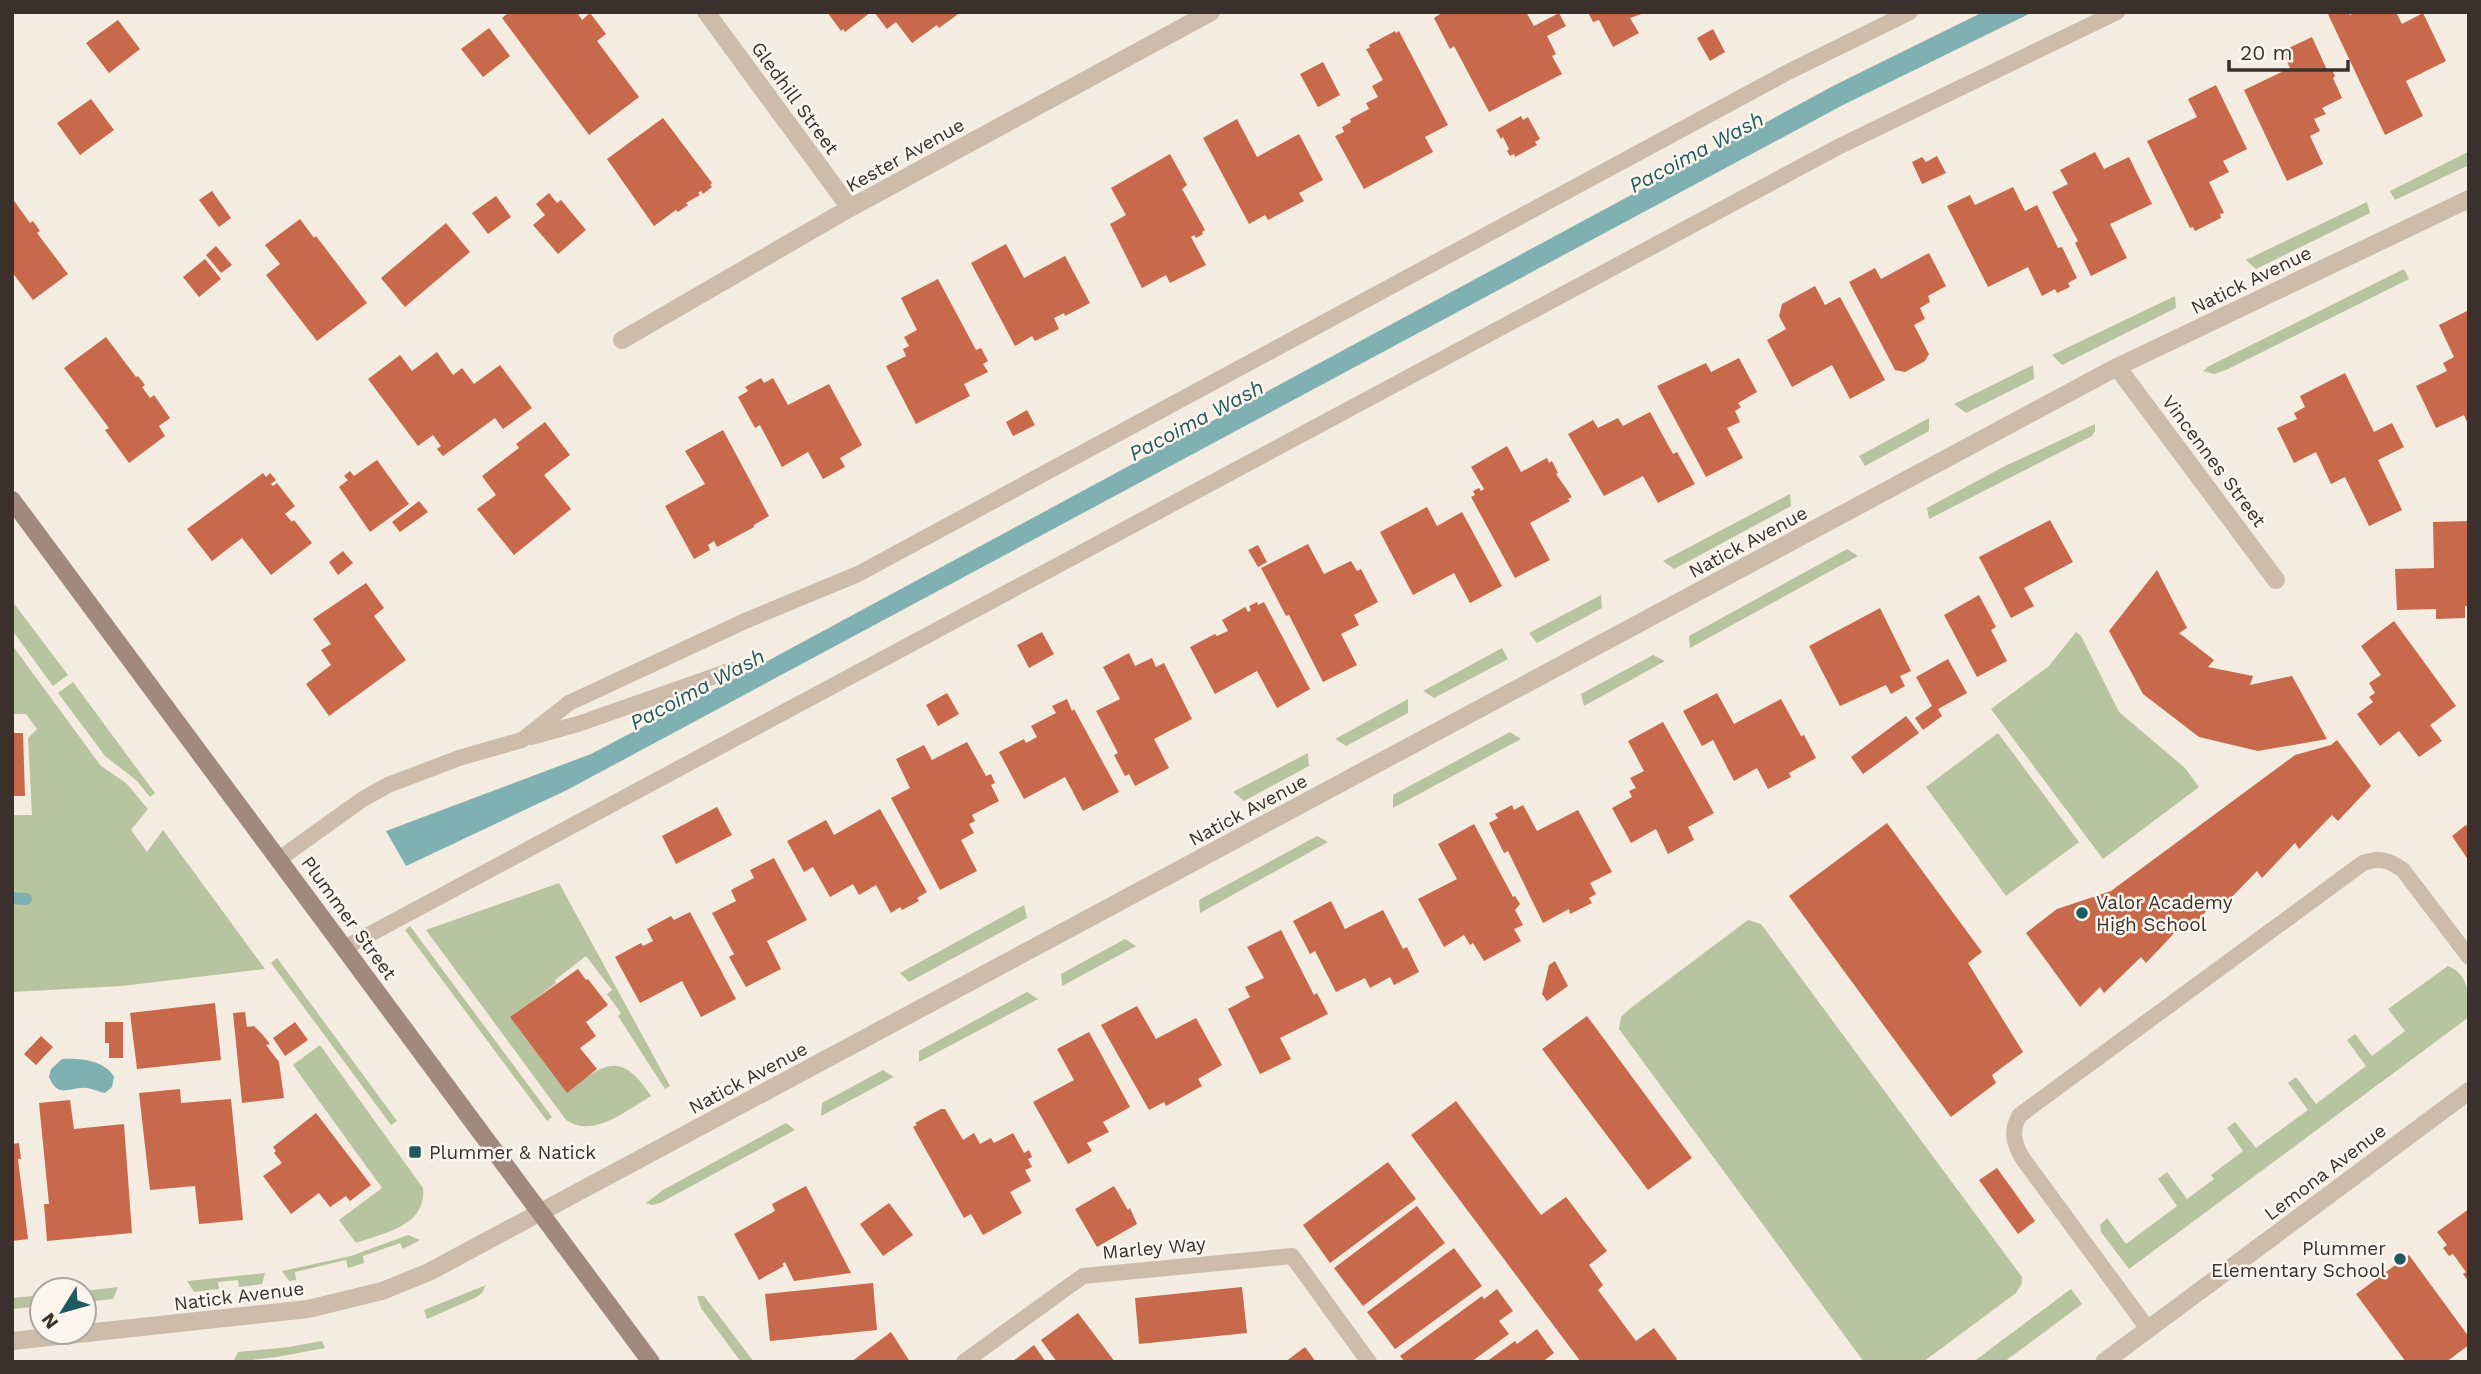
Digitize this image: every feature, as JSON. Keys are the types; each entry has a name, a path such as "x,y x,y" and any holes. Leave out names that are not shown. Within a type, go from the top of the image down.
{"main road":[{"name":"Plummer Street","path":"12,500 651,1362"}],"street":[{"name":"Gledhill Street","path":"706,12 850,208"},
{"name":"Kester Avenue","path":"622,340 850,208 1211,12"},
{"name":"Natick Avenue","path":"12,1341 265,1315 355,1299 393,1288 429,1272 2117,367 2469,199"},
{"name":"Vincennes Street","path":"2117,367 2276,580"},
{"name":"Lemona Avenue","path":"2104,1362 2469,1091"}],"lane":[{"path":"522,740 569,703 745,621 858,573 1788,72 1910,12"},
{"path":"344,948 1838,147 2116,12"},
{"path":"279,859 363,799 388,785 460,758 578,723 732,670"},
{"path":"2148,1329 2023,1159 2014,1136 2020,1115 2363,863 2383,859 2393,862 2403,870 2469,957"},
{"name":"Marley Way","path":"964,1362 1083,1276 1292,1256 1368,1362"}],"green space":[{"path":"2468,152 2469,165 2395,200 2390,191"},
{"path":"2367,202 2370,213 2256,269 2246,260"},
{"path":"2404,269 2409,279 2226,370 2214,374 2203,371 2209,366"},
{"path":"2175,296 2176,308 2062,365 2052,355"},
{"path":"2033,365 2034,379 1966,413 1954,404"},
{"path":"1929,418 1929,431 1865,466 1859,456"},
{"path":"2095,424 2092,436 1929,519 1927,508 2003,467"},
{"path":"1790,494 1791,506 1674,569 1663,561"},
{"path":"1847,549 1858,556 1690,648 1689,636"},
{"path":"1601,595 1602,608 1537,643 1529,633"},
{"path":"12,601 68,675 53,686 12,630"},
{"path":"2076,632 2081,636 2119,712 2185,768 2199,787 2103,859 1991,709 2049,666"},
{"path":"12,645 101,766 126,783 148,809 131,830 147,852 163,830 265,969 122,986 12,992 12,815 32,815 28,738 37,729 26,714 12,714"},
{"path":"1502,648 1508,659 1434,698 1423,691"},
{"path":"1653,655 1665,661 1584,706 1581,694"},
{"path":"73,682 155,793 150,797 137,781 105,756 58,693"},
{"path":"1408,699 1408,713 1346,746 1335,739"},
{"path":"1510,732 1521,739 1393,808 1393,795"},
{"path":"1998,733 2079,842 2006,896 1926,787"},
{"path":"1308,753 1309,766 1244,801 1233,792"},
{"path":"1317,836 1328,842 1200,913 1199,900"},
{"path":"559,883 670,1086 665,1089 618,1016 621,1013 607,994 612,990 586,956 511,1017 567,1092 591,1074 611,1066 630,1072 651,1096 621,1115 587,1126 566,1120 426,930"},
{"path":"1024,905 1027,918 909,982 900,973"},
{"path":"1748,920 1761,924 2022,1277 2022,1283 2016,1293 1923,1362 1864,1362 1619,1029 1621,1017 1628,1010"},
{"path":"410,926 552,1117 547,1121 405,930"},
{"path":"1125,939 1136,946 1062,986 1061,974"},
{"path":"277,958 397,1121 391,1125 271,963"},
{"path":"2448,966 2461,975 2467,987 2469,1017 2129,1269 2101,1232 2100,1225 2107,1218 2126,1244 2177,1206 2158,1179 2167,1172 2187,1199 2214,1179 2211,1175 2243,1151 2227,1128 2235,1122 2256,1148 2308,1110 2288,1083 2296,1077 2316,1104 2366,1066 2347,1040 2355,1034 2372,1056 2405,1031 2388,1009"},
{"path":"1027,992 1038,999 919,1062 919,1051"},
{"path":"320,1045 423,1188 422,1201 411,1219 391,1231 356,1243 339,1220 382,1188 293,1065"},
{"path":"883,1070 894,1077 821,1116 822,1103"},
{"path":"786,1123 795,1130 660,1203 646,1203 663,1190"},
{"path":"408,1235 420,1240 403,1249 400,1243 363,1256 364,1263 348,1268 346,1260 295,1272 296,1280 289,1281 282,1271 351,1256"},
{"path":"265,1273 262,1284 239,1287 238,1280 218,1282 219,1289 194,1292 187,1281"},
{"path":"486,1285 482,1293 475,1298 427,1319 424,1310"},
{"path":"118,1287 113,1299 98,1301 98,1289"},
{"path":"2071,1289 2082,1304 2004,1362 1973,1362"},
{"path":"28,1296 28,1307 12,1309 12,1298"},
{"path":"697,1296 704,1296 754,1362 741,1362 701,1308"},
{"path":"322,1341 325,1348 233,1362 238,1352"}],"water":[{"path":"1983,12 2033,12 1843,105 567,790 406,866 386,831 591,754 1835,85"},
{"path":"62,1059 84,1060 104,1067 114,1077 112,1087 105,1093 86,1088 59,1090 49,1077 51,1069"}],"building":[{"path":"509,12 577,12 582,20 590,13 606,34 597,41 639,97 589,135 502,18"},
{"path":"827,12 871,12 845,32 843,29 841,31"},
{"path":"874,12 961,12 912,43 896,22 887,29"},
{"path":"1443,12 1526,12 1534,26 1559,13 1566,26 1547,36 1556,54 1552,56 1562,74 1489,112 1454,46 1450,49 1434,18"},
{"path":"1588,12 1647,12 1630,18 1639,33 1613,47 1599,20 1593,22"},
{"path":"2327,12 2348,12 2350,15 2355,12 2396,12 2402,24 2423,13 2446,61 2406,81 2423,116 2385,135"},
{"path":"118,20 140,49 109,73 86,43"},
{"path":"489,28 510,56 483,77 461,49"},
{"path":"1713,29 1725,52 1710,61 1697,38"},
{"path":"1399,31 1448,125 1425,137 1433,152 1364,189 1335,136 1344,132 1342,127 1351,122 1350,119 1369,109 1366,103 1378,97 1372,86 1383,80 1366,49"},
{"path":"2312,37 2328,72 2332,70 2335,76 2333,78 2342,98 2322,108 2326,114 2314,119 2320,131 2310,136 2323,164 2287,181 2244,90 2290,68 2282,51"},
{"path":"1323,62 1340,95 1318,107 1300,74"},
{"path":"2216,85 2247,149 2223,161 2229,172 2209,182 2224,213 2220,214 2221,218 2195,231 2193,227 2190,228 2147,141 2197,117 2188,99"},
{"path":"91,99 114,130 80,155 57,123"},
{"path":"1521,116 1523,120 1528,117 1540,139 1535,142 1537,145 1515,157 1514,154 1510,156 1503,137 1501,139 1496,130"},
{"path":"663,118 712,183 712,187 703,194 701,191 698,193 700,195 686,203 688,205 654,226 607,159"},
{"path":"1237,119 1257,157 1299,134 1323,180 1299,193 1304,201 1268,220 1265,215 1249,224 1203,138"},
{"path":"2095,152 2104,169 2129,157 2152,204 2110,224 2127,258 2091,276 2075,243 2078,241 2052,192 2068,184 2060,170"},
{"path":"1170,154 1187,185 1182,189 1205,230 1196,238 1194,235 1191,237 1206,265 1170,283 1166,275 1142,288 1110,224 1126,215 1111,188"},
{"path":"1937,156 1946,173 1922,184 1912,162 1922,157 1926,162"},
{"path":"2013,187 2025,211 2037,205 2058,248 2062,247 2077,278 2068,283 2070,287 2057,293 2055,289 2042,296 2028,267 1988,287 1947,206 1970,195 1975,205"},
{"path":"212,191 231,218 219,227 199,200"},
{"path":"549,193 557,203 561,200 586,230 558,254 533,225 545,215 536,204"},
{"path":"496,196 511,217 488,234 472,213"},
{"path":"12,198 30,223 33,221 40,231 37,233 68,274 33,300 12,272"},
{"path":"300,219 367,303 317,341 266,275 280,264 265,245"},
{"path":"446,223 470,252 405,307 381,278"},
{"path":"1006,244 1024,278 1065,256 1090,303 1065,316 1064,313 1054,318 1059,329 1035,341 1032,336 1015,346 971,263"},
{"path":"216,246 232,265 221,273 206,255"},
{"path":"1929,253 1946,286 1928,296 1930,302 1920,308 1925,319 1914,325 1929,354 1925,361 1905,372 1895,370 1849,282 1875,268 1881,279"},
{"path":"205,259 221,279 199,297 183,277"},
{"path":"938,279 976,350 981,348 988,361 983,364 988,372 964,384 970,396 916,424 886,366 906,356 903,349 909,346 904,337 917,330 901,298"},
{"path":"1815,286 1825,305 1840,297 1885,380 1850,399 1832,365 1792,387 1767,340 1786,329 1779,316 1782,304"},
{"path":"2469,310 2469,426 2464,415 2436,428 2416,386 2447,371 2443,363 2454,357 2439,325"},
{"path":"106,337 145,385 142,387 150,398 154,395 170,418 159,426 165,436 129,463 105,430 109,428 64,368"},
{"path":"437,352 453,375 462,368 474,384 500,365 532,408 503,429 495,418 443,456 437,449 441,446 433,435 418,446 368,379 400,355 412,371"},
{"path":"1739,358 1757,392 1738,403 1741,407 1735,411 1740,422 1727,428 1743,458 1706,477 1657,386 1706,363 1711,372"},
{"path":"2345,373 2374,432 2392,423 2404,447 2378,460 2402,510 2369,526 2345,477 2331,484 2316,452 2294,463 2277,428 2297,419 2294,413 2305,407 2300,396"},
{"path":"761,378 764,383 773,378 788,405 829,384 862,445 840,458 845,467 823,479 808,452 782,467 760,425 755,428 738,397 748,391 745,387"},
{"path":"1027,410 1035,425 1013,436 1006,422"},
{"path":"1650,412 1673,454 1677,452 1695,484 1658,503 1643,476 1604,496 1568,434 1593,420 1598,428 1618,418 1623,426"},
{"path":"545,422 570,455 544,475 571,509 514,555 477,509 496,495 482,476 519,448 516,444"},
{"path":"723,430 769,516 717,547 714,541 708,545 710,550 694,559 665,506 705,484 685,451"},
{"path":"1507,446 1521,472 1547,458 1549,463 1552,461 1558,473 1556,474 1572,497 1568,499 1570,501 1530,523 1550,560 1515,578 1471,497 1475,495 1473,491 1484,489 1471,467"},
{"path":"377,460 409,504 370,532 339,487 348,480 344,476 350,471 354,476"},
{"path":"263,473 266,477 270,473 276,480 271,484 273,486 277,483 295,506 285,514 292,522 294,520 312,543 271,575 242,538 212,561 187,529"},
{"path":"419,501 428,512 400,532 392,522"},
{"path":"1427,507 1437,526 1462,512 1502,586 1470,603 1454,573 1413,595 1380,532"},
{"path":"2050,520 2073,562 2024,588 2034,606 2011,618 1979,557"},
{"path":"2469,521 2469,606 2465,606 2465,618 2436,619 2436,609 2397,610 2395,569 2434,568 2433,522"},
{"path":"1308,544 1324,574 1351,561 1357,571 1361,569 1378,602 1354,615 1359,625 1341,634 1357,665 1323,682 1289,615 1286,616 1261,568"},
{"path":"1258,545 1267,562 1258,567 1248,550"},
{"path":"343,551 353,563 338,575 329,562"},
{"path":"2157,570 2187,628 2179,633 2214,660 2208,667 2253,676 2250,685 2292,676 2327,739 2258,751 2199,737 2143,694 2109,631"},
{"path":"366,583 384,608 374,616 406,660 329,716 306,684 331,665 321,650 331,644 313,619"},
{"path":"1979,595 1996,627 1991,630 2007,661 1977,677 1944,615"},
{"path":"1257,602 1258,605 1264,602 1310,689 1277,708 1257,671 1215,694 1190,647 1215,634 1217,636 1228,631 1222,620 1245,607 1248,612 1251,610 1249,606"},
{"path":"1880,608 1911,671 1900,676 1905,686 1891,694 1886,685 1840,706 1809,646"},
{"path":"2394,621 2456,706 2430,725 2442,741 2419,757 2399,731 2380,746 2357,714 2373,702 2369,697 2375,693 2369,683 2381,675 2361,646"},
{"path":"1042,632 1054,654 1029,668 1017,645"},
{"path":"1129,653 1135,666 1152,658 1156,667 1164,663 1192,719 1154,739 1169,768 1135,786 1129,774 1125,776 1114,755 1118,753 1096,711 1120,699 1103,667"},
{"path":"1948,659 1967,693 1938,709 1942,716 1923,730 1915,718 1932,706 1916,677"},
{"path":"947,693 959,714 938,726 926,705"},
{"path":"1717,693 1734,724 1781,699 1816,758 1789,773 1791,777 1768,789 1757,768 1734,781 1713,740 1702,746 1683,711"},
{"path":"1067,699 1119,792 1083,811 1065,777 1024,799 999,752 1024,739 1026,743 1037,737 1031,726 1056,713 1052,706"},
{"path":"1906,716 1919,733 1863,774 1851,757"},
{"path":"1663,722 1714,813 1688,827 1694,840 1668,854 1656,829 1631,843 1612,808 1632,797 1629,791 1636,788 1630,778 1644,771 1628,741"},
{"path":"12,733 23,733 25,796 12,796"},
{"path":"2337,740 2371,786 2338,821 2332,815 2299,849 2295,843 2262,878 2257,871 2224,905 2218,899 2185,934 2180,927 2146,963 2141,957 2104,993 2100,987 2080,1007 2026,933 2057,909 2111,891 2295,755 2331,745"},
{"path":"967,742 986,776 991,774 995,783 991,785 999,801 972,815 975,821 969,824 974,833 961,840 977,871 940,890 891,798 910,788 896,759 924,745 932,760"},
{"path":"1512,805 1514,810 1523,805 1537,831 1578,810 1612,872 1590,883 1596,894 1589,898 1592,903 1570,914 1569,909 1543,923 1508,851 1504,853 1489,823 1498,818 1495,814"},
{"path":"717,807 732,835 676,864 662,836"},
{"path":"880,809 927,892 917,898 919,901 891,913 876,885 859,895 853,884 830,897 813,867 804,872 787,841 826,820 834,835"},
{"path":"1887,823 1982,952 1968,963 2023,1052 1992,1075 1996,1083 1951,1117 1789,896"},
{"path":"1474,824 1513,897 1515,896 1520,904 1515,910 1523,925 1514,929 1521,941 1484,961 1473,943 1470,945 1464,935 1444,947 1418,899 1457,879 1438,844"},
{"path":"2466,825 2469,829 2469,861 2452,836"},
{"path":"774,858 807,920 767,941 781,969 746,987 729,957 734,954 712,913 736,901 731,890 754,878 750,870"},
{"path":"1331,901 1345,929 1383,910 1403,949 1407,947 1419,972 1394,985 1390,977 1370,988 1365,978 1336,992 1315,951 1310,954 1293,921"},
{"path":"690,912 736,999 701,1017 682,981 640,1003 615,957 641,943 643,946 653,941 647,929 671,916 674,920"},
{"path":"1281,930 1314,995 1317,993 1328,1014 1280,1038 1291,1059 1260,1074 1228,1009 1250,997 1245,987 1264,978 1247,947"},
{"path":"1555,961 1568,986 1547,1001 1542,994 1549,965"},
{"path":"578,969 608,1005 586,1022 596,1036 580,1048 597,1069 567,1093 510,1017"},
{"path":"215,1003 221,1060 137,1069 130,1013"},
{"path":"1137,1006 1156,1039 1196,1018 1222,1065 1198,1079 1202,1086 1166,1106 1164,1102 1149,1110 1101,1025"},
{"path":"245,1012 247,1027 254,1026 262,1034 270,1044 266,1045 279,1062 284,1098 242,1103 233,1013"},
{"path":"1587,1016 1692,1158 1648,1190 1542,1049"},
{"path":"105,1022 123,1022 123,1058 109,1058 109,1043 105,1043"},
{"path":"295,1022 308,1040 285,1056 273,1038"},
{"path":"1089,1032 1130,1107 1103,1122 1109,1132 1087,1143 1092,1151 1068,1164 1033,1102 1074,1080 1057,1049"},
{"path":"41,1036 53,1047 36,1065 24,1054"},
{"path":"180,1089 181,1103 231,1099 243,1220 199,1224 195,1186 150,1190 139,1093"},
{"path":"70,1100 74,1129 124,1124 132,1233 47,1241 44,1204 49,1204 39,1103"},
{"path":"1456,1101 1541,1215 1566,1197 1607,1251 1589,1265 1603,1285 1598,1290 1636,1341 1654,1328 1677,1359 1674,1362 1581,1362 1411,1135"},
{"path":"945,1109 963,1140 974,1133 980,1144 991,1138 994,1143 1013,1133 1024,1153 1029,1150 1032,1157 1028,1159 1032,1167 1025,1170 1031,1181 1010,1192 1022,1213 983,1235 971,1214 964,1218 913,1127 917,1125 915,1123"},
{"path":"316,1113 371,1185 350,1201 346,1196 330,1207 319,1193 291,1214 263,1176 282,1163 273,1147"},
{"path":"19,1143 21,1159 18,1159 28,1239 12,1241 12,1144"},
{"path":"1388,1162 1416,1199 1330,1263 1303,1225"},
{"path":"1997,1168 2035,1221 2018,1234 1979,1180"},
{"path":"806,1186 851,1273 794,1281 785,1262 782,1264 784,1266 759,1280 734,1234 775,1211 772,1204"},
{"path":"1114,1186 1128,1210 1130,1208 1137,1224 1097,1247 1075,1209"},
{"path":"889,1203 913,1235 883,1256 860,1224"},
{"path":"1417,1206 1445,1243 1363,1306 1334,1268"},
{"path":"2469,1209 2469,1282 2463,1274 2466,1272 2453,1254 2449,1256 2443,1248 2447,1245 2437,1232"},
{"path":"1454,1248 1482,1286 1395,1349 1367,1312"},
{"path":"2409,1255 2469,1337 2469,1345 2446,1362 2406,1362 2356,1294"},
{"path":"873,1283 877,1330 770,1341 765,1294"},
{"path":"1242,1287 1247,1333 1139,1344 1135,1298"},
{"path":"1497,1289 1513,1311 1499,1321 1509,1334 1471,1362 1405,1362 1400,1356 1482,1296 1484,1299"},
{"path":"1078,1313 1115,1362 1057,1362 1041,1340"},
{"path":"1537,1329 1554,1353 1542,1362 1486,1362 1515,1341 1517,1344"},
{"path":"891,1332 910,1362 851,1362"},
{"path":"1034,1345 1046,1362 1012,1362"},
{"path":"1305,1347 1316,1362 1285,1362"}],"waterway":[{"name":"Pacoima Wash","path":"12,898 26,899"}],"place":[{"name":"Valor Academy High School","path":"2082,913"},
{"name":"Plummer & Natick","path":"415,1152"},
{"name":"Plummer Elementary School","path":"2400,1259"}]}
